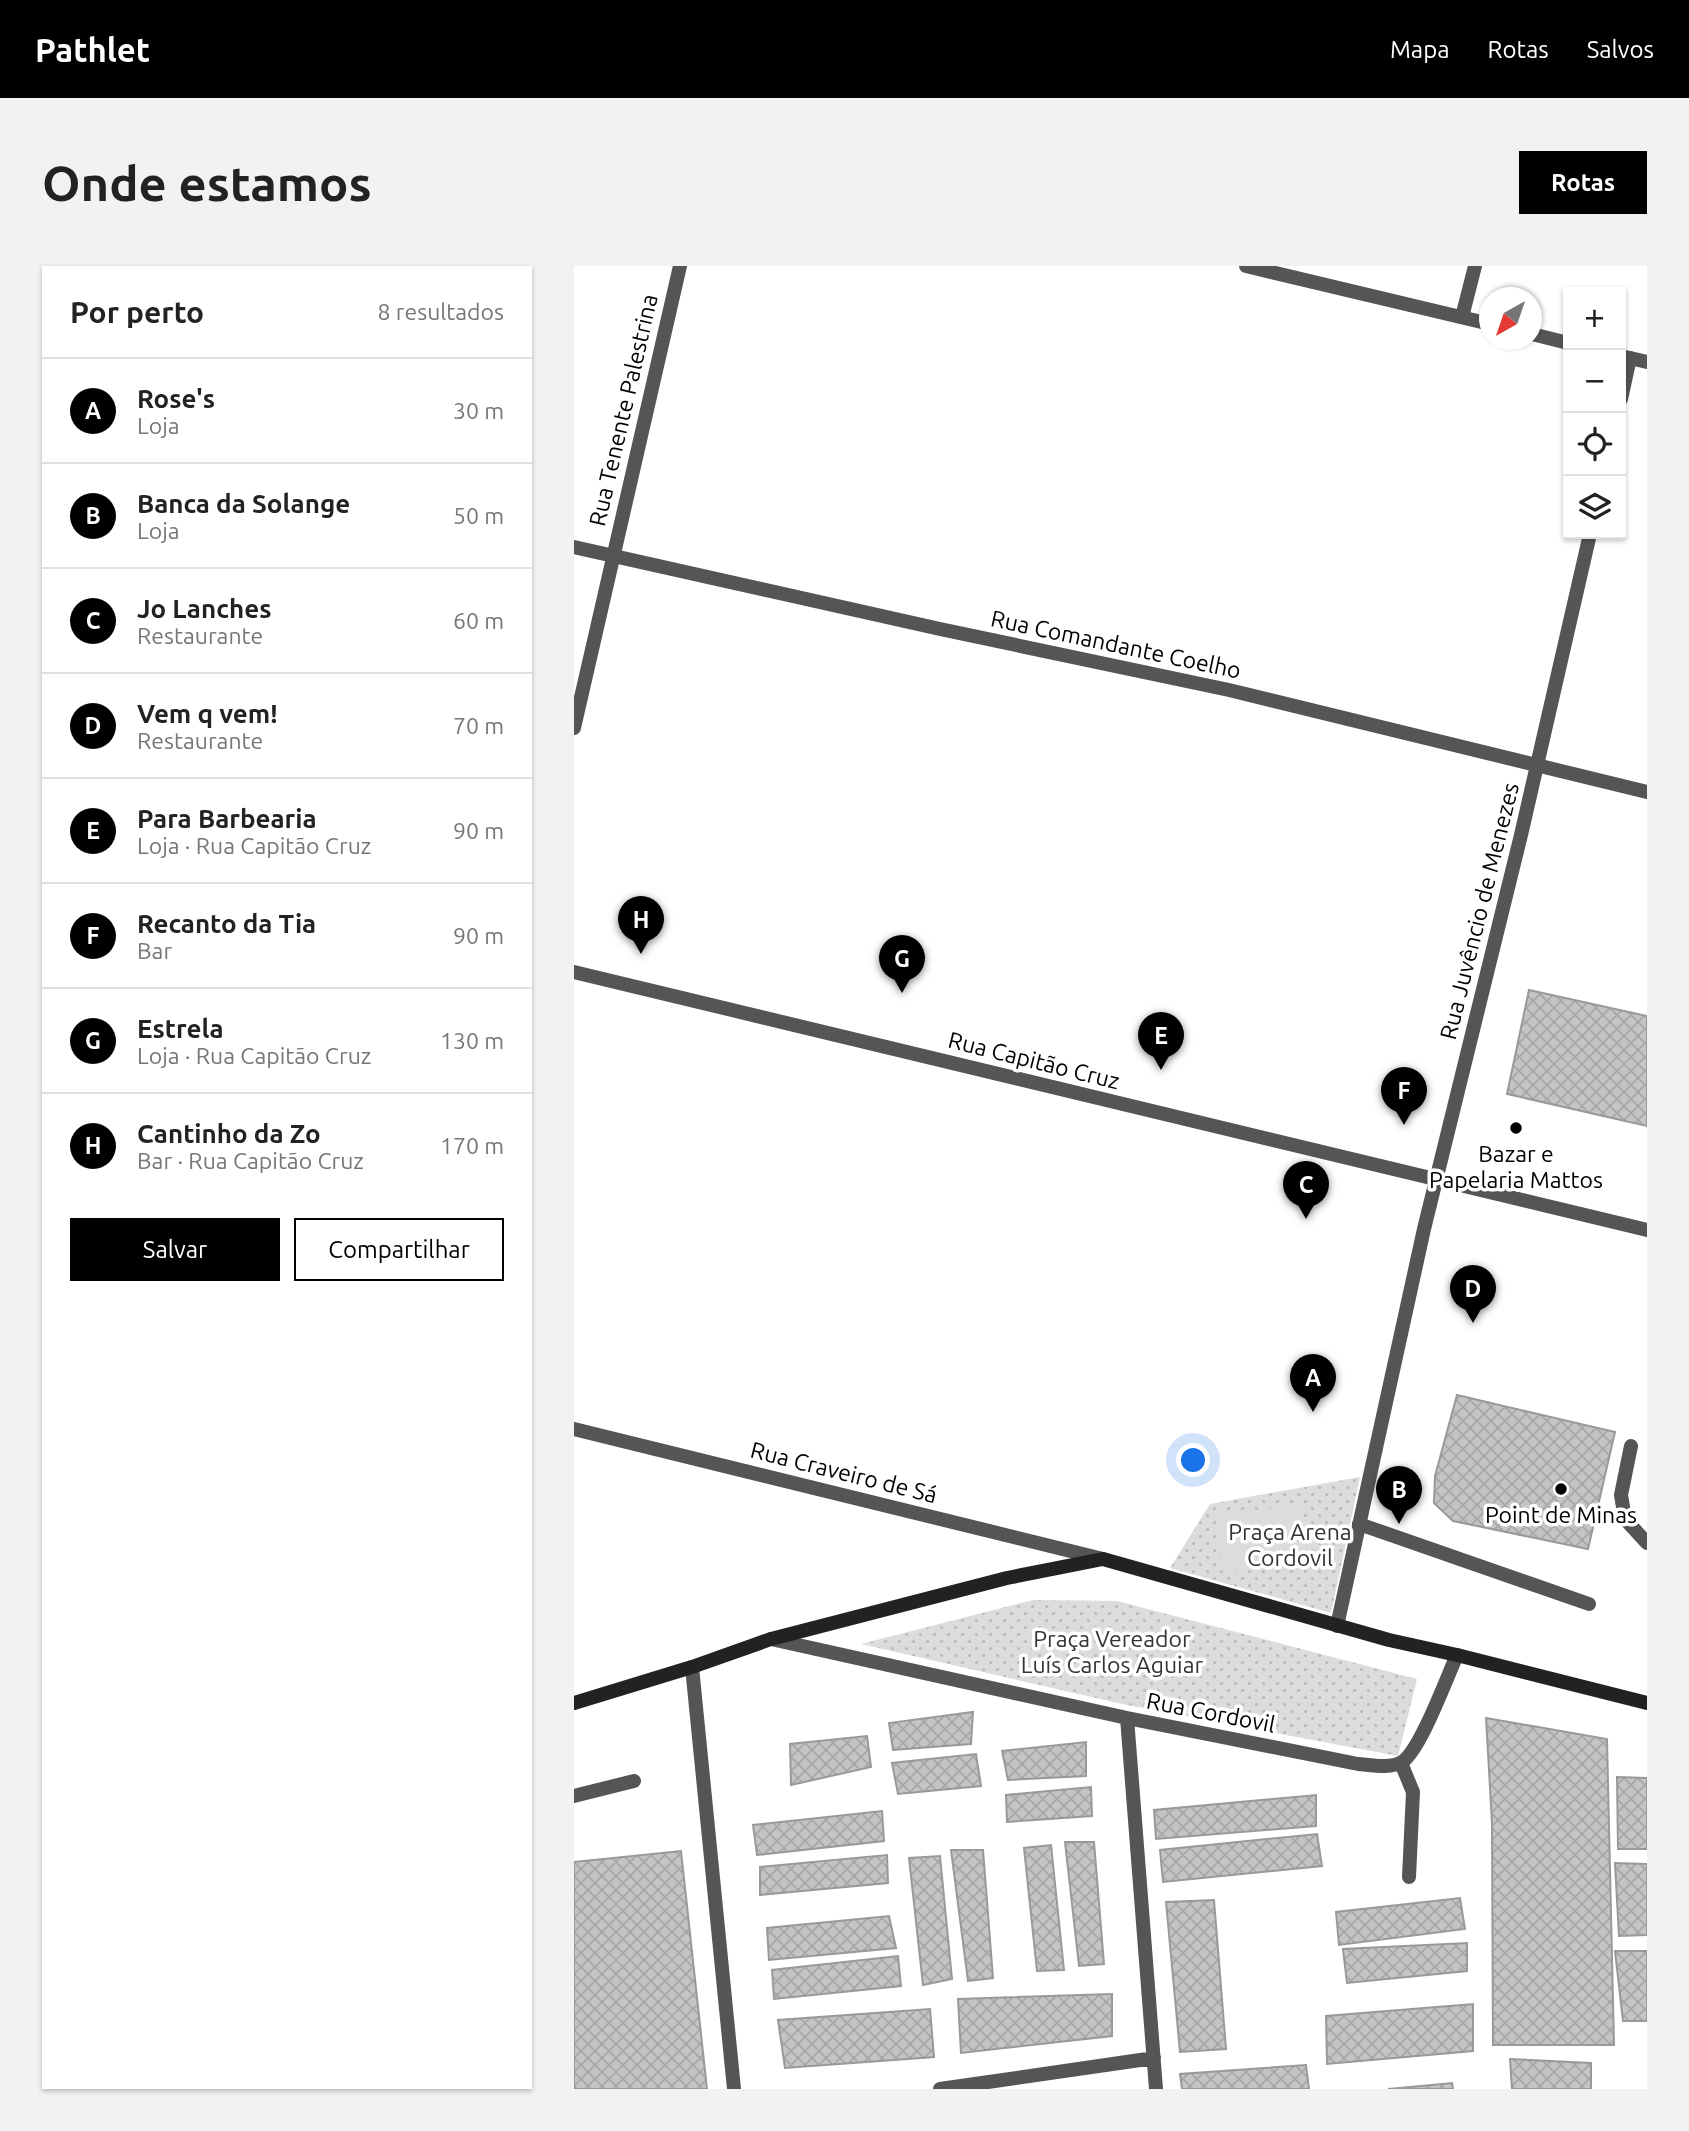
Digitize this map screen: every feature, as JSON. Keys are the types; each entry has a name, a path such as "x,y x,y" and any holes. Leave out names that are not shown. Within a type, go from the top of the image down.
{"main road":[{"path":"574,1703 692,1667 771,1639 1007,1578 1103,1559 1389,1640 1647,1703"}],"street":[{"name":"Rua Tenente Palestrina","path":"574,728 680,266"},
{"path":"1246,266 1479,321"},
{"path":"1462,317 1475,266"},
{"path":"1542,337 1563,342"},
{"path":"1626,357 1647,362"},
{"name":"Rua Juvêncio de Menezes","path":"1337,1626 1436,1180 1589,539"},
{"name":"Rua Comandante Coelho","path":"574,547 926,626 1229,690 1647,792"},
{"name":"Rua Capitão Cruz","path":"574,972 1647,1230"},
{"name":"Rua Craveiro de Sá","path":"574,1429 1103,1559"},
{"path":"1631,1446 1621,1495 1625,1519 1647,1543"},
{"path":"1359,1524 1590,1605"},
{"name":"Rua Cordovil","path":"771,1639 1127,1718 1358,1764 1384,1766 1401,1763"},
{"path":"1409,1877 1413,1792 1401,1763 1422,1734 1457,1655"},
{"path":"692,1667 734,2089"},
{"path":"1127,1718 1156,2089"},
{"path":"574,1796 634,1781"},
{"path":"940,2089 1154,2058"}],"green space":[{"name":"Praça Arena Cordovil","path":"1360,1477 1331,1613 1170,1568 1210,1504"},
{"path":"1302,1504 1309,1563 1223,1574 1215,1515"},
{"name":"Praça Vereador Luís Carlos Aguiar","path":"1033,1600 1117,1601 1417,1679 1398,1756 1122,1704 861,1644"}],"building":[{"path":"1529,990 1647,1016 1647,1126 1507,1094"},
{"path":"1457,1395 1615,1432 1588,1549 1453,1521 1434,1503 1435,1476"},
{"path":"973,1712 971,1744 893,1750 889,1723"},
{"path":"1486,1718 1607,1739 1614,2045 1493,2045 1492,1823"},
{"path":"867,1736 871,1767 791,1785 790,1744"},
{"path":"1086,1742 1086,1776 1008,1780 1002,1751"},
{"path":"976,1754 981,1786 898,1794 892,1763"},
{"path":"1617,1777 1647,1778 1647,1849 1618,1849"},
{"path":"1091,1787 1092,1816 1007,1822 1006,1795"},
{"path":"1316,1795 1316,1826 1156,1839 1154,1810"},
{"path":"882,1811 884,1841 757,1855 753,1825"},
{"path":"1317,1834 1322,1866 1163,1882 1160,1850"},
{"path":"1065,1842 1094,1842 1104,1964 1079,1966"},
{"path":"1051,1845 1064,1970 1037,1971 1024,1848"},
{"path":"951,1850 983,1850 993,1978 968,1981"},
{"path":"681,1851 707,2089 574,2089 574,1862"},
{"path":"887,1855 888,1883 760,1895 760,1867"},
{"path":"940,1856 952,1979 923,1985 909,1858"},
{"path":"1615,1863 1647,1864 1647,1935 1619,1936"},
{"path":"1460,1898 1465,1929 1339,1945 1336,1912"},
{"path":"1214,1900 1226,2049 1180,2052 1166,1902"},
{"path":"889,1916 896,1948 769,1960 767,1928"},
{"path":"1467,1943 1467,1971 1347,1983 1343,1949"},
{"path":"1615,1951 1647,1951 1647,2021 1623,2021"},
{"path":"898,1956 901,1986 774,1999 772,1970"},
{"path":"1112,1994 1112,2036 961,2053 958,1999"},
{"path":"1473,2004 1473,2051 1327,2064 1326,2016"},
{"path":"930,2009 934,2057 785,2068 778,2020"},
{"path":"1510,2059 1591,2063 1591,2089 1512,2089"},
{"path":"1306,2065 1309,2089 1182,2089 1180,2074"},
{"path":"1452,2083 1453,2089 1388,2089"}],"place":[{"name":"Cantinho da Zo","path":"641,954"},
{"name":"Estrela","path":"902,993"},
{"name":"Para Barbearia","path":"1161,1070"},
{"name":"Recanto da Tia","path":"1404,1125"},
{"name":"Bazar e Papelaria Mattos","path":"1516,1128"},
{"name":"Jo Lanches","path":"1306,1219"},
{"name":"Vem q vem!","path":"1473,1323"},
{"name":"Rose's","path":"1313,1412"},
{"name":"Point de Minas","path":"1561,1489"},
{"name":"Banca da Solange","path":"1399,1524"}]}
